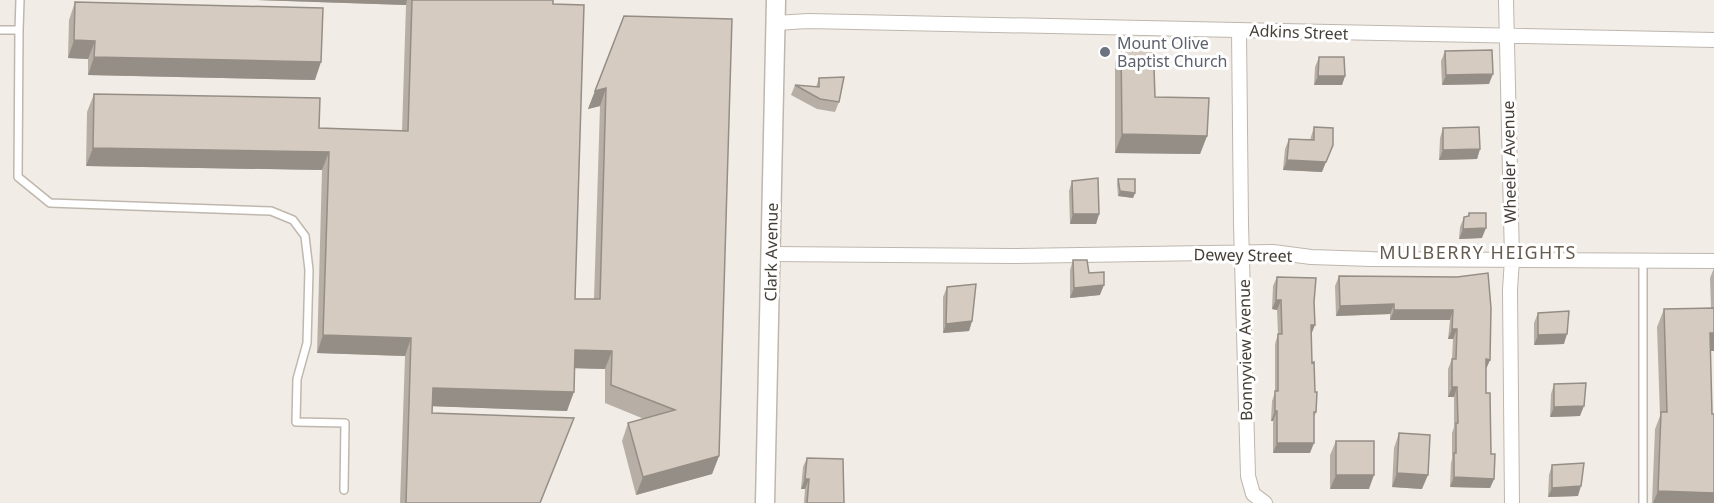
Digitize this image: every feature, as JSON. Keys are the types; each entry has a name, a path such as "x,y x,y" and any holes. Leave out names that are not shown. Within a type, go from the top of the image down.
{"street":[{"name":"Clark Avenue","path":"765,503 776,0"},
{"name":"Wheeler Avenue","path":"1506,0 1512,259 1510,290 1512,503"},
{"name":"Adkins Street","path":"776,22 1714,40"},
{"name":"Bonnyview Avenue","path":"1239,30 1248,476 1254,494 1265,503"},
{"name":"Dewey Street","path":"771,254 1011,256 1273,252 1311,257 1714,261"}],"lane":[{"path":"20,0 18,177 50,204 271,211 293,220 305,236 309,270 307,344 297,379 296,422 345,423 344,490"},
{"path":"0,30 19,30"},
{"path":"1643,260 1643,503"}],"building":[{"path":"412,0 553,0 553,4 584,5 575,299 600,299 606,88 595,91 624,16 732,19 719,456 643,477 628,423 675,410 611,385 612,351 575,350 574,392 433,388 432,413 574,418 540,503 406,503 411,338 323,335 329,152 93,148 94,94 320,98 319,128 408,131"},
{"path":"75,2 323,8 321,62 94,57 95,41 74,40"},
{"path":"1153,39 1155,97 1209,98 1207,136 1122,134 1121,45"},
{"path":"1492,50 1493,74 1446,75 1445,51"},
{"path":"1319,57 1344,57 1345,76 1318,76"},
{"path":"844,77 839,102 820,99 795,85 819,87 819,78"},
{"path":"1314,127 1333,128 1333,145 1326,162 1287,160 1289,139 1314,140"},
{"path":"1479,127 1480,149 1443,150 1443,128"},
{"path":"1098,178 1099,214 1073,214 1072,181"},
{"path":"1118,179 1135,179 1135,193 1120,191"},
{"path":"1469,213 1486,213 1486,228 1463,229 1464,217 1469,216"},
{"path":"1073,260 1087,260 1089,273 1104,272 1104,285 1074,288"},
{"path":"1488,273 1491,308 1490,360 1486,359 1486,393 1490,393 1491,454 1495,454 1494,479 1454,477 1456,423 1458,423 1457,387 1452,387 1452,359 1456,359 1457,329 1452,329 1453,310 1394,310 1394,304 1340,306 1339,276 1457,277"},
{"path":"1277,277 1316,278 1315,325 1311,325 1312,363 1314,362 1315,392 1317,392 1316,412 1314,412 1314,443 1277,443 1275,391 1278,391 1278,334 1282,334 1281,300 1276,300"},
{"path":"976,284 972,321 946,324 947,287"},
{"path":"1714,308 1714,333 1710,333 1712,414 1714,414 1714,493 1658,491 1661,412 1667,412 1664,309"},
{"path":"1569,311 1567,334 1538,335 1538,313"},
{"path":"1586,383 1584,406 1554,407 1554,384"},
{"path":"1399,433 1430,435 1428,475 1397,473"},
{"path":"1336,441 1374,441 1374,475 1336,475"},
{"path":"807,458 843,459 844,503 807,503 809,479 805,479"},
{"path":"1584,463 1581,486 1552,488 1552,465"}],"place":[{"name":"Mount Olive Baptist Church","path":"1105,52"}],"district":[{"name":"MULBERRY HEIGHTS","path":"1478,252"}]}
